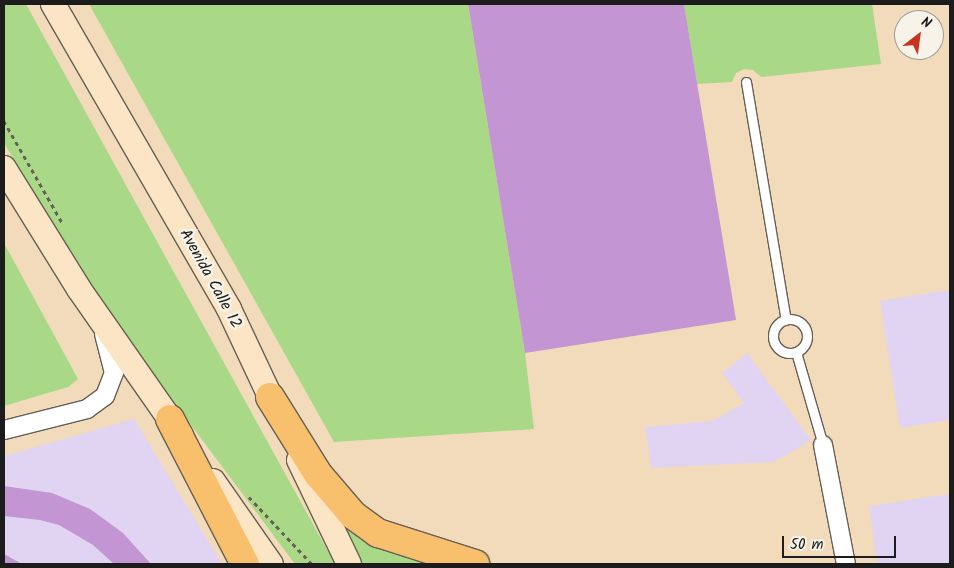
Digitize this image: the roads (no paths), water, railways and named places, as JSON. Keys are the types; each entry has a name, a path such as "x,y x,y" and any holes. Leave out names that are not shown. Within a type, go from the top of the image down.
{"main road":[{"name":"Avenida Calle 12","path":"53,4 229,309 349,564"},
{"path":"4,168 98,316 271,564"},
{"path":"270,397 324,481 353,515 378,533 475,564"},
{"path":"170,419 245,564"}],"street":[{"path":"4,430 87,409 105,396 113,381 112,360 98,316"},
{"path":"823,445 846,564"}],"lane":[{"path":"746,82 786,320"},
{"path":"786,320 799,322 807,334 806,342 796,352 781,350 773,338 778,324 786,320"},
{"path":"796,352 823,445"}]}
